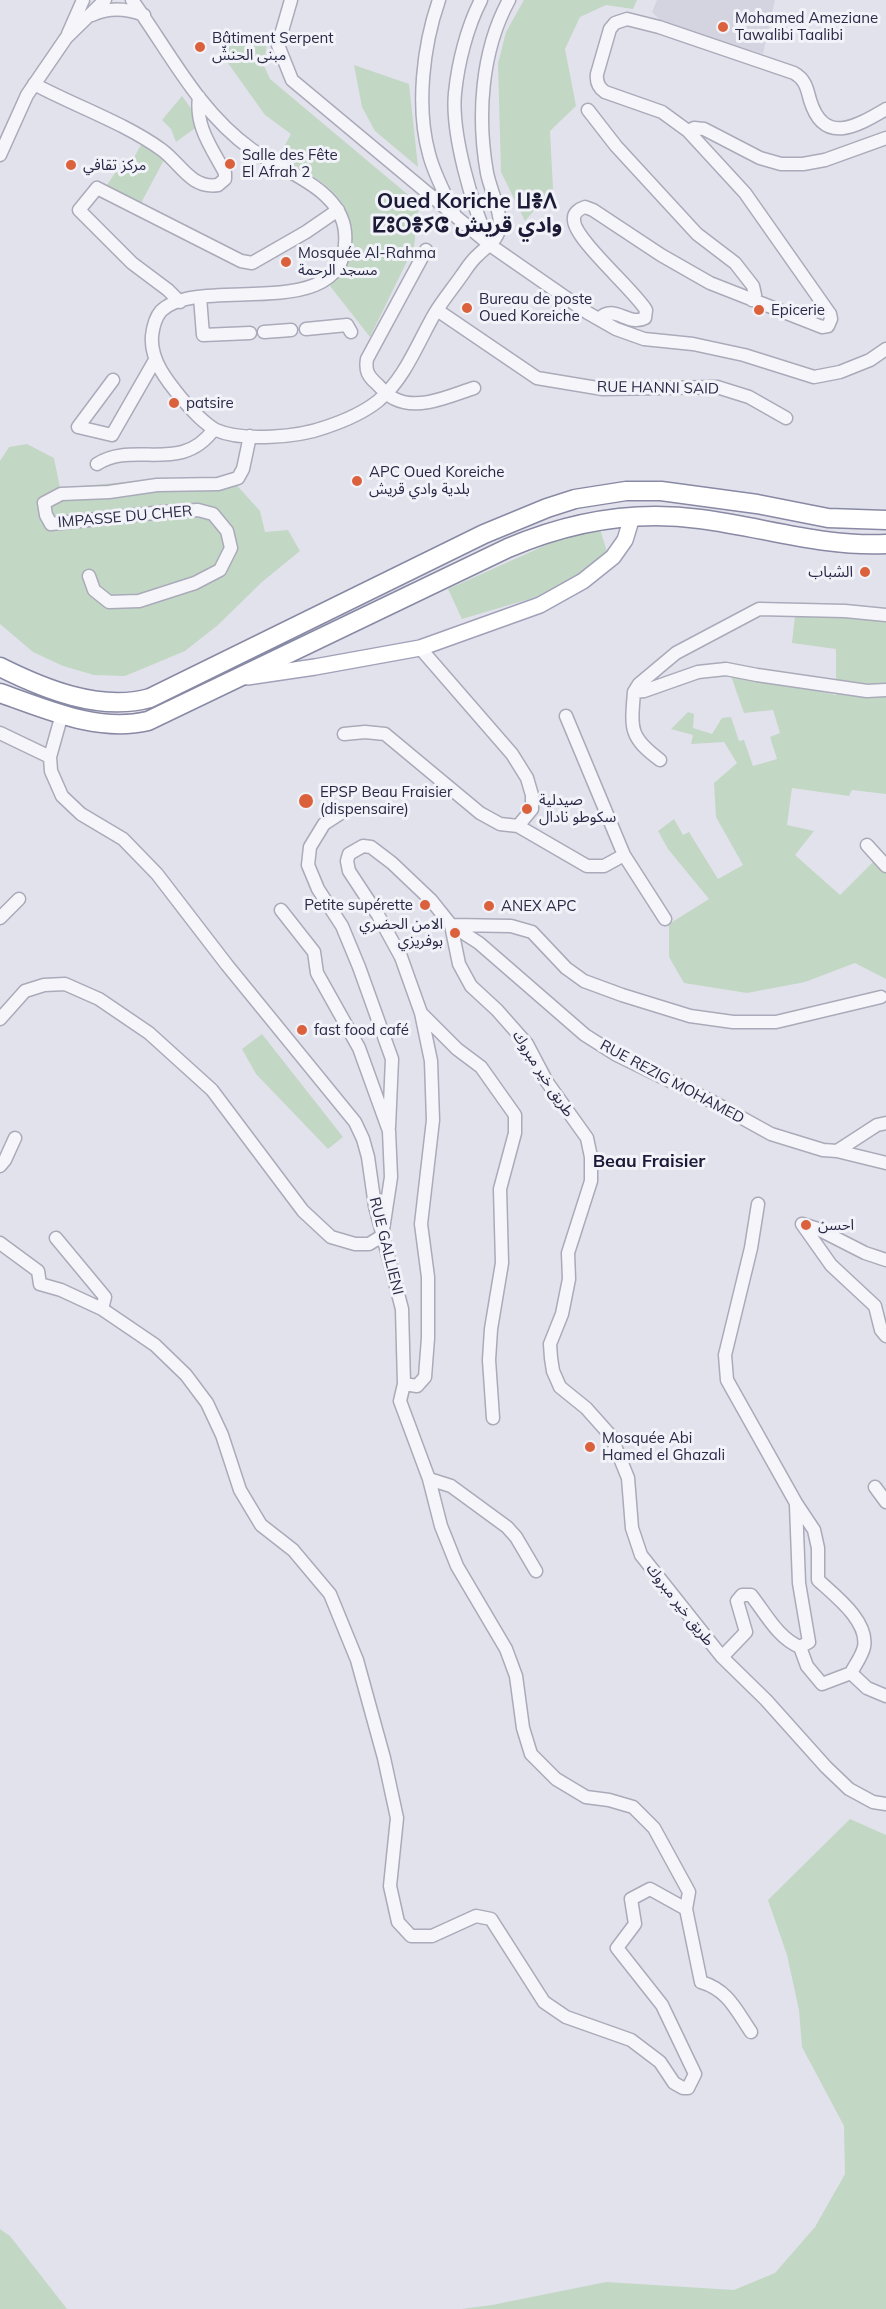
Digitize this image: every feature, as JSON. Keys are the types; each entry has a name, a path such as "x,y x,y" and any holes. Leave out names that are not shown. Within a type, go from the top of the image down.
{"highway":[{"path":"0,667 56,690 95,701 128,703 150,698 484,534 547,508 592,496 626,491 661,491 747,503 828,518 886,520"},
{"path":"0,693 62,714 105,724 137,724 158,717 241,678 521,543 570,526 632,516 701,519 833,542 886,544"}],"main road":[{"path":"241,678 420,648 540,605 583,581 613,557 625,540 632,516"}],"street":[{"path":"0,156 13,123 34,84 66,38 83,0"},
{"path":"66,38 105,0"},
{"path":"132,0 199,97 232,133 249,148 327,196 338,210 345,229 345,250 337,269 327,278 302,290 273,294 200,297 180,302 161,311 154,324 151,347 173,388 195,413 214,429 233,435 250,436 312,433 356,416 379,400 400,377 437,310 471,262 490,245 498,232 500,224 485,164 484,86 491,45 500,15 509,0"},
{"path":"291,0 278,45 292,80 490,245 616,329 644,339 693,344 744,355 814,377 840,372 870,360 886,349"},
{"path":"439,0 424,72 422,120 429,156 456,217"},
{"path":"482,0 465,43 455,95 462,160 490,245"},
{"path":"88,17 116,9 144,15"},
{"path":"599,319 610,312 640,321 645,318 646,310 594,252 575,226 573,218 575,213 585,207 710,283 822,327 828,326 831,321 830,314 745,193 688,131 662,112 605,92 600,88 597,74 610,29 615,23 627,19 659,27 794,73 805,83 818,118 835,129 849,128 886,109"},
{"path":"34,84 98,114 163,150 190,178 206,186 218,186 225,179 225,173 201,128 197,110 199,97"},
{"path":"588,110 616,146 698,234 735,263 753,286 755,295 752,300"},
{"path":"688,131 694,128 704,129 760,158 781,164 803,164 825,160 886,138"},
{"path":"180,302 132,262 79,210 97,188 242,261 252,263 297,238 338,210"},
{"path":"426,250 368,359 366,367 368,375 386,393 397,400 416,403 435,400 474,388"},
{"path":"200,297 203,335 250,333"},
{"name":"RUE HANNI SAID","path":"437,310 537,378 603,389 717,387 749,397 786,418"},
{"path":"306,329 347,325 351,332"},
{"path":"264,332 291,330"},
{"path":"113,380 78,427 112,435 156,360"},
{"path":"97,464 117,455 174,455 208,438 214,429"},
{"name":"IMPASSE DU CHER","path":"89,576 94,590 109,602 139,601 195,583 220,570 231,548 226,531 213,514 198,510 51,524 46,515 44,503 61,494 109,492 157,485 218,484 238,478 243,469 250,436"},
{"path":"660,760 643,747 633,731 634,692 639,684 676,653 759,609 845,611 886,615"},
{"path":"420,648 512,754 527,778 532,795 532,809 518,826"},
{"path":"634,692 644,691 698,672 726,669 867,691 886,690"},
{"path":"0,733 50,757 62,714"},
{"path":"566,716 624,855 665,919"},
{"path":"344,734 364,732 385,734 480,813 500,824 518,826 587,866 604,866 624,855"},
{"name":"RUE GALLIENI","path":"50,757 51,771 62,795 81,814 123,839 157,874 226,965 355,1122 368,1157 375,1206 402,1309 404,1384 400,1401 429,1479 441,1526 457,1566 509,1658 516,1677 524,1728 531,1754 556,1779 586,1797 609,1800 633,1807 654,1828 670,1855 689,1892 686,1909"},
{"path":"0,1019 25,991 44,985 65,984 99,999 149,1033 212,1090 303,1211 332,1237 355,1244 369,1244 382,1236 391,1177 389,1131 392,1059 342,926 318,889 308,865 310,847 324,824 341,813"},
{"path":"867,845 886,866"},
{"name":"طريق خير مبروك","path":"404,1384 417,1386 424,1379 428,1338 428,1277 422,1224 433,1120 431,1061 421,1013 401,957 350,871 347,861 349,854 363,846 371,848 392,863 431,900 451,925 459,964 471,986 497,1010 527,1044 547,1082 587,1138 591,1157 591,1181 568,1253 569,1279 562,1314 550,1344 553,1371 560,1387 586,1408 611,1436 628,1478 632,1528 641,1555 722,1657 766,1700 797,1736 849,1789 873,1802 886,1804"},
{"path":"0,918 19,899"},
{"path":"281,910 314,952 318,973 359,1048 389,1131"},
{"path":"451,925 511,926 532,932 566,968 584,981 690,1016 733,1022 776,1022 881,997"},
{"name":"RUE REZIG MOHAMED","path":"451,925 486,949 585,1035 615,1054 715,1103 771,1134 823,1150 837,1151 886,1163"},
{"path":"421,1013 458,1049 481,1067 515,1115 515,1133 500,1189 502,1263 492,1319 489,1360 493,1418"},
{"path":"837,1151 877,1125 886,1123"},
{"path":"0,1166 15,1138"},
{"path":"758,1204 751,1248 725,1355 727,1380 796,1503 814,1530 818,1548 818,1580 852,1611 860,1626 864,1646 851,1673 822,1684 807,1666 799,1583 796,1503"},
{"path":"884,1333 875,1306 831,1265 802,1224 818,1228 865,1253 886,1260"},
{"path":"56,1238 105,1298 102,1309"},
{"path":"0,1243 38,1271 40,1284 61,1290 102,1309 155,1345 186,1375 207,1403 222,1435 240,1490 261,1525 293,1550 330,1594 357,1660 384,1758 397,1818 390,1886 398,1922 411,1936 432,1936 476,1916 491,1919 544,2002 566,2017 631,2040 660,2062 674,2084 688,2088 695,2074 675,2029 662,2004 617,1948 635,1924 631,1899 650,1889 686,1909 700,1982 715,1986 725,1995 751,2032"},
{"path":"429,1479 452,1486 507,1527 516,1537 536,1571"},
{"path":"875,1487 886,1502"},
{"path":"722,1657 746,1632 738,1601 742,1595 751,1595 790,1642 805,1644"},
{"path":"851,1673 867,1688 886,1696"}],"shaded area":[{"name":"Mohamed Ameziane Tawalibi Taalibi","path":"657,0 775,0 763,54 692,33 660,20 652,12"}],"green space":[{"path":"524,0 637,0 633,9 606,5 580,17 565,49 576,106 550,131 553,189 525,221 501,172 498,64 506,32"},
{"path":"238,36 267,41 264,66 270,79 419,204 414,247 370,337 330,286 344,262 348,249 350,224 347,212 340,200 324,184 279,156 291,134 265,115 220,52"},
{"path":"354,65 409,84 418,167 375,131 362,107"},
{"path":"182,96 195,114 198,126 176,142 171,129 162,120"},
{"path":"142,143 165,158 140,205 105,188 117,170 125,174"},
{"path":"27,444 54,458 60,488 136,481 232,480 260,511 265,532 288,530 300,551 262,582 218,625 185,651 125,676 94,675 63,666 33,652 0,624 0,461 9,447"},
{"path":"600,529 608,555 584,576 546,594 462,619 448,589 555,541"},
{"path":"886,613 886,794 852,790 849,796 792,788 787,825 814,831 795,855 840,895 875,860 886,873 886,979 855,963 805,982 747,993 684,983 669,957 669,924 709,899 668,849 658,831 674,819 683,835 689,832 718,879 743,865 716,817 714,783 737,763 724,742 691,744 693,735 671,729 688,712 694,714 693,728 712,734 722,718 731,717 739,741 744,740 753,766 777,759 770,737 780,733 773,710 744,713 731,676 760,678 836,695 836,649 792,643 795,615"},
{"path":"262,1034 343,1137 328,1149 256,1074 242,1049"},
{"path":"850,1819 886,1835 886,2309 461,2309 606,2282 734,2290 775,2273 815,2227 845,2174 844,2126 802,2047 799,2010 787,1955 768,1900"},
{"path":"0,2229 10,2236 67,2309 0,2309"}],"place":[{"name":"Mohamed Ameziane Tawalibi Taalibi","path":"723,27"},
{"name":"Bâtiment Serpent مبنى الحنشّ","path":"200,47"},
{"name":"Salle des Fête El Afrah 2","path":"230,164"},
{"name":"مركز تقافي","path":"71,165"},
{"name":"Mosquée Al-Rahma مسجد الرحمة","path":"286,262"},
{"name":"Bureau de poste Oued Koreiche","path":"467,308"},
{"name":"Epicerie","path":"759,310"},
{"name":"patsire","path":"174,403"},
{"name":"APC Oued Koreiche بلدية وادي قريش","path":"357,481"},
{"name":"الشباب","path":"865,572"},
{"name":"EPSP Beau Fraisier (dispensaire)","path":"306,801"},
{"name":"صيدلية سكوطو نادال","path":"527,809"},
{"name":"Petite supérette","path":"425,905"},
{"name":"ANEX APC","path":"489,906"},
{"name":"الامن الحضري بوفريزي","path":"455,933"},
{"name":"fast food café","path":"302,1030"},
{"name":"احسن","path":"806,1225"},
{"name":"Mosquée Abi Hamed el Ghazali","path":"590,1447"}],"district":[{"name":"Oued Koriche ⵡⴻⴷ ⵇⵓⵔⴻⵢⵛ وادي قريش","path":"467,214"},
{"name":"Beau Fraisier","path":"649,1162"}]}
